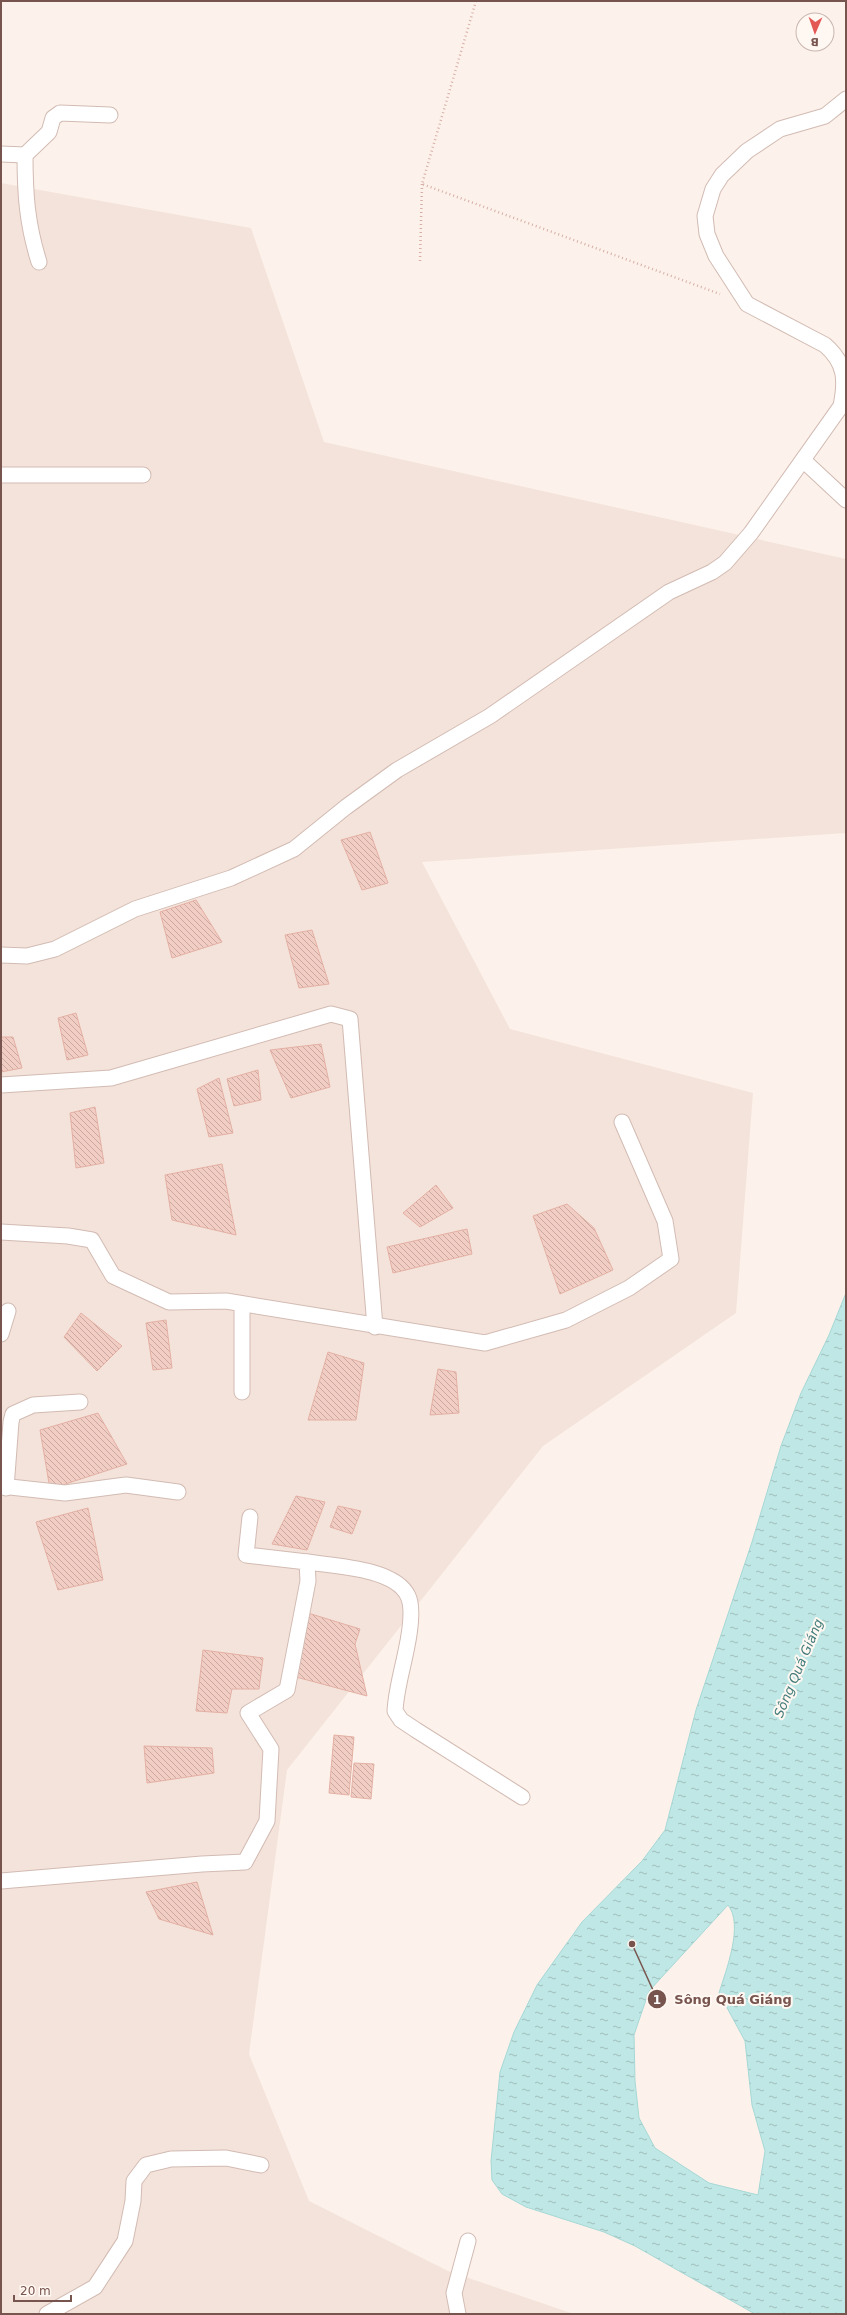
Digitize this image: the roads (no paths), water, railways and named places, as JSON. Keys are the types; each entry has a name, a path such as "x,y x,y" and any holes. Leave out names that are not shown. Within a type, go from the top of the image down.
{"street":[{"path":"1,955 27,956 55,949 135,909 231,878 294,849 346,807 397,770 490,716 669,592 712,572 725,563 751,533 840,406 844,388 842,368 835,354 825,345 747,304 716,256 707,234 704,216 713,189 732,164 762,140 780,129 825,116 846,98"},
{"path":"1,154 25,155 49,132 53,118 60,113 110,115"},
{"path":"25,155 25,195 28,224 39,262"},
{"path":"803,460 846,500"},
{"path":"1,475 143,475"},
{"path":"1,1085 111,1078 331,1014 350,1018 375,1327"},
{"path":"1,1232 68,1236 92,1240 113,1276 170,1302 226,1301 375,1327 485,1343 566,1320 629,1288 672,1259 665,1221 622,1122"},
{"path":"242,1304 242,1392"},
{"path":"1,1334 8,1311"},
{"path":"80,1402 33,1406 14,1414 11,1422 4,1487 65,1493 126,1485 178,1492"},
{"path":"250,1518 246,1555 307,1562 375,1573 401,1587 408,1597 410,1632 396,1711 401,1720 522,1797"},
{"path":"1,1881 202,1864 245,1862 267,1821 270,1748 248,1713 287,1690 308,1581 307,1562"},
{"path":"47,2314 95,2287 104,2274 125,2240 133,2201 134,2181 146,2165 171,2159 218,2158 261,2165"},
{"path":"458,2314 454,2293 468,2241"}],"water":[{"path":"846,1293 846,2314 755,2314 635,2246 604,2232 526,2207 502,2194 492,2180 491,2161 500,2072 514,2032 537,1985 582,1922 642,1861 665,1830 696,1710 752,1542 781,1446 801,1393 829,1335","holes":["728,1905 732,1914 734,1936 729,1960 719,1993 745,2041 752,2105 765,2151 758,2195 709,2183 655,2148 639,2118 635,2081 634,2035 649,1991"]}],"place":[{"name":"Sông Quá Giáng","path":"632,1944"}]}
